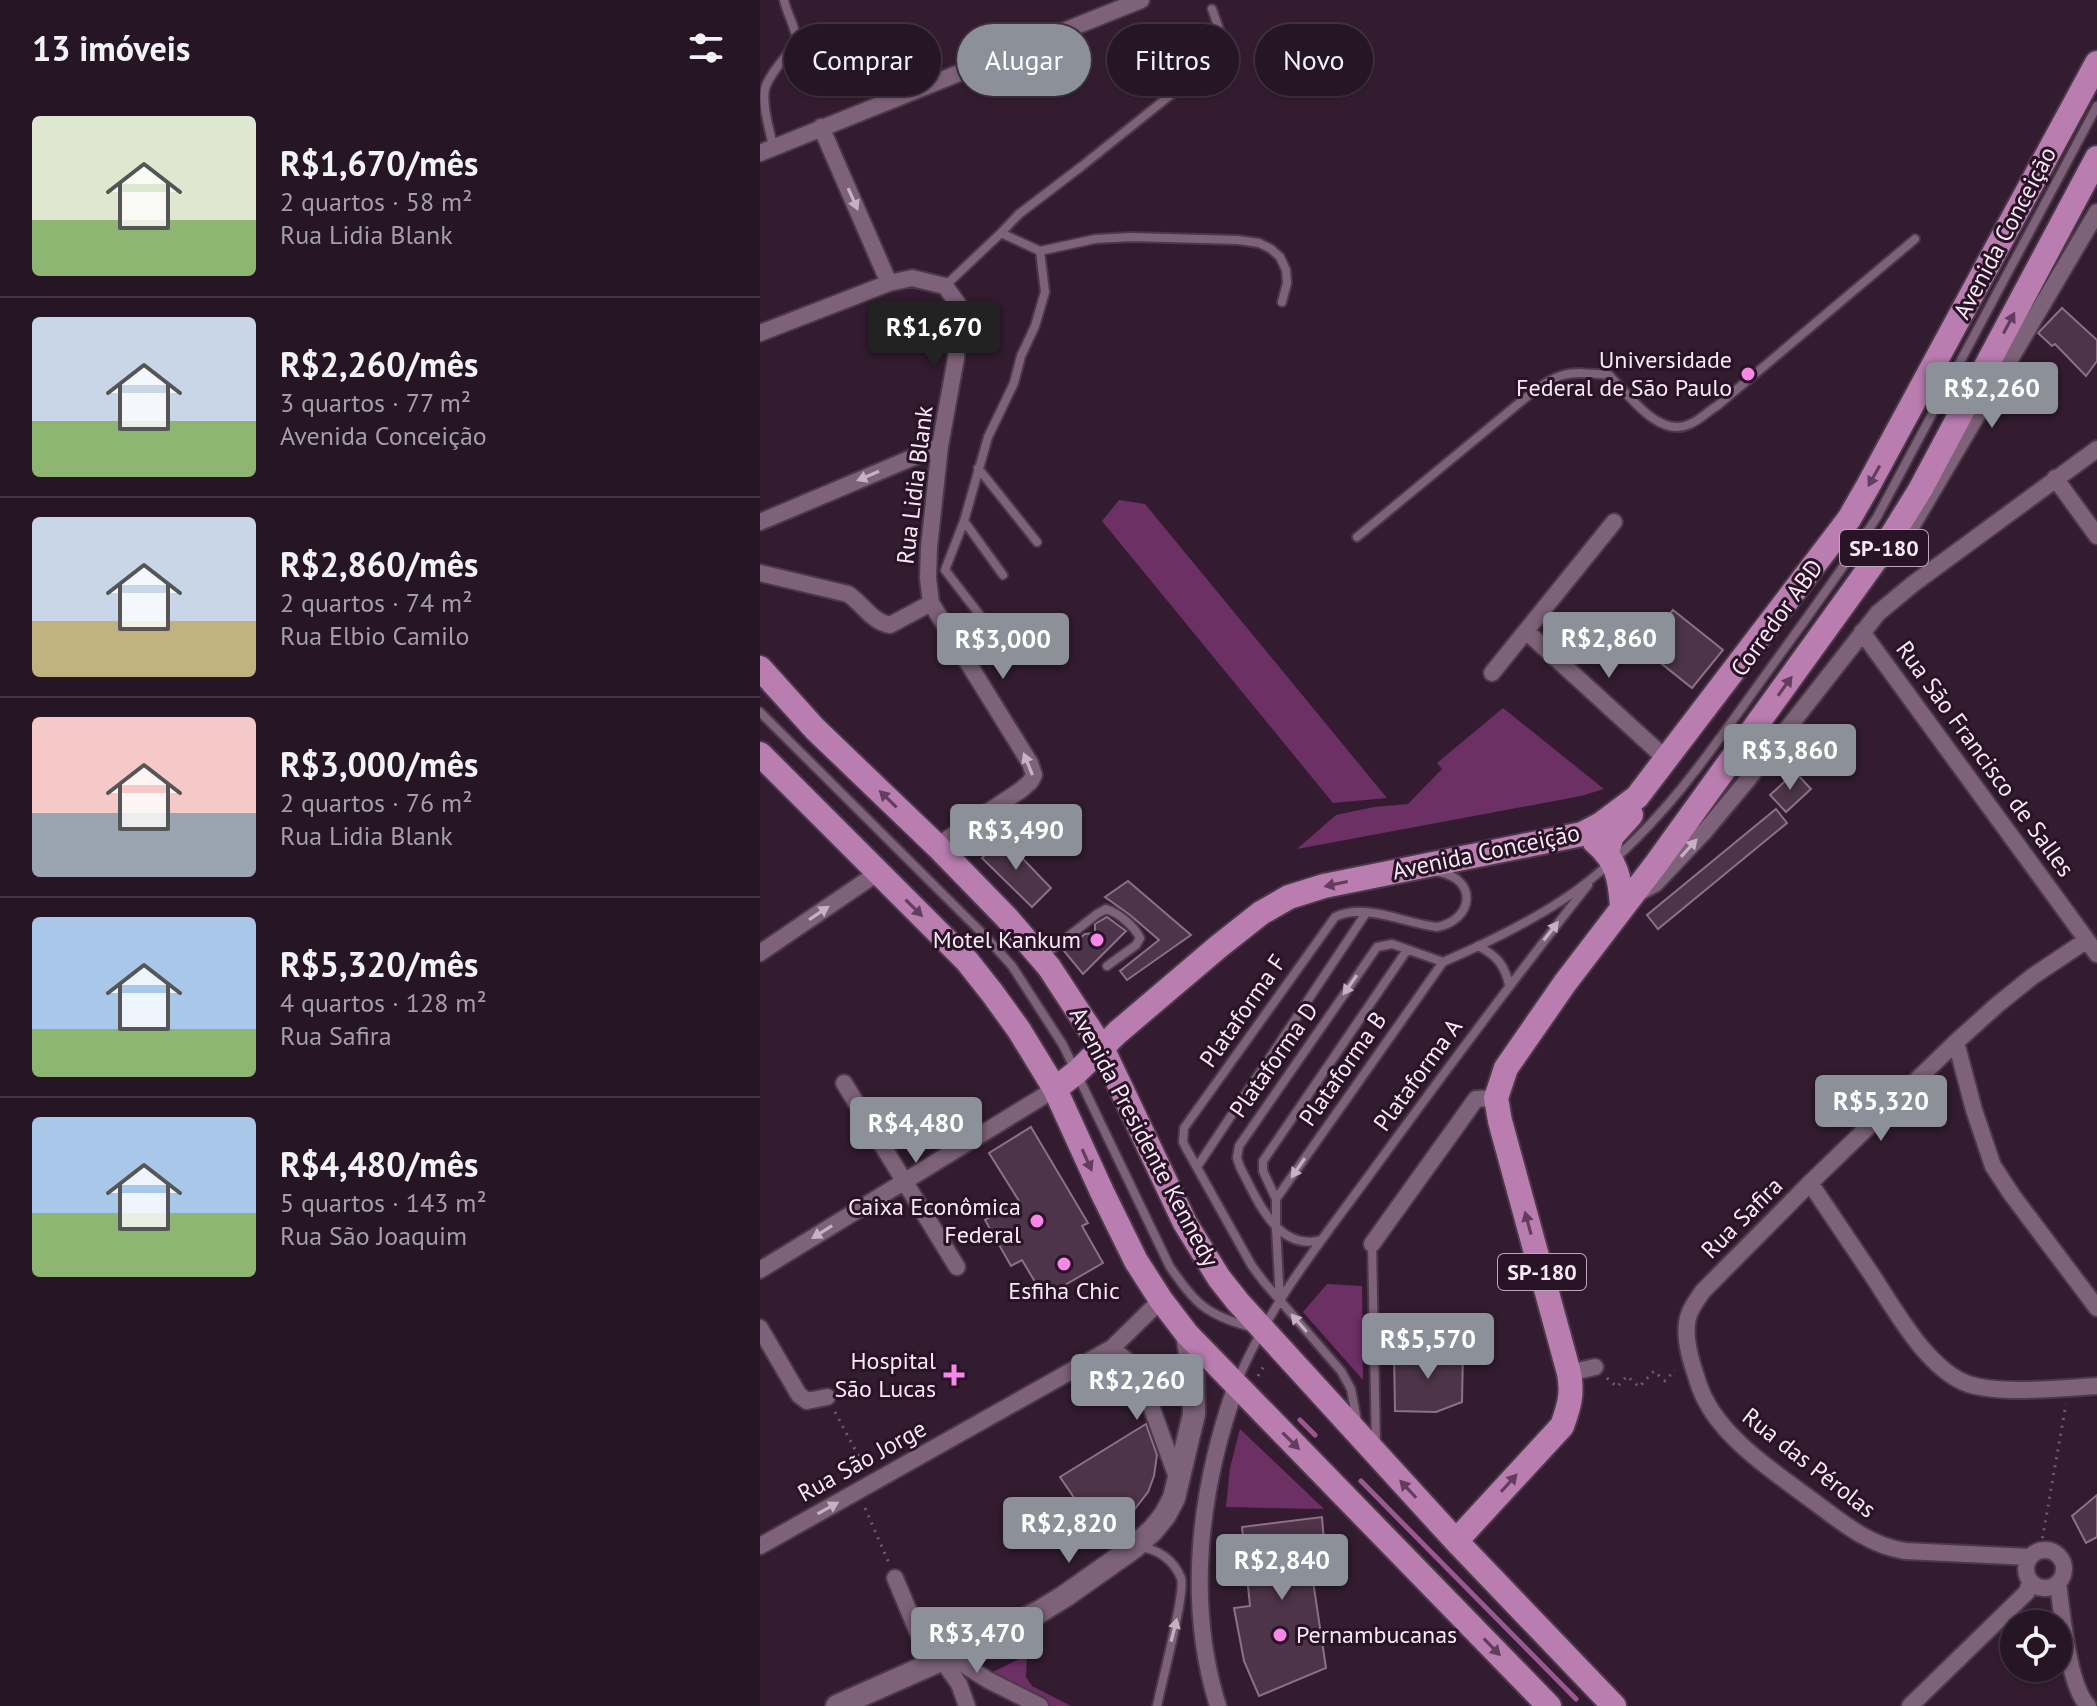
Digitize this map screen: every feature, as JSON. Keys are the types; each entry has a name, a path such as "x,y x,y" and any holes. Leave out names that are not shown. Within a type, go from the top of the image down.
{"main road":[{"name":"Avenida Conceição","path":"1055,1089 1218,947 1261,913 1289,897 1324,886 1582,834 1637,797 1849,519 2097,63"},
{"name":"Avenida Conceição","path":"1496,1098 1506,1068 1565,983 1884,548 1920,490 2097,158"},
{"name":"Avenida Presidente Kennedy","path":"760,668 815,729 937,846 1041,957 1102,1048 1185,1223 1219,1278 1262,1331 1614,1706"},
{"path":"760,754 976,972 1019,1030 1055,1089 1136,1261 1187,1334 1245,1385 1373,1524 1549,1706"},
{"path":"1604,864 1612,836 1658,790 1666,770 1665,758"},
{"path":"1582,834 1593,840 1604,864 1618,874 1626,902"},
{"name":"SP-180","path":"1456,1541 1562,1426 1571,1404 1569,1373 1496,1098"},
{"path":"837,1706 1039,1612 1133,1548 1153,1530 1165,1515 1179,1481 1194,1414 1187,1334"}],"street":[{"path":"767,150 1141,0"},
{"path":"821,127 889,283"},
{"name":"Avenida Conceição","path":"1840,612 1907,534 2097,212"},
{"path":"760,333 889,283 912,278 945,286"},
{"name":"Rua Lidia Blank","path":"937,846 1021,790 1034,775 1030,763 931,603 929,547 940,446 956,358 958,304 945,286"},
{"path":"760,522 940,446"},
{"path":"1626,902 1655,884 1705,831 1878,613 2097,449"},
{"path":"2055,478 2097,536"},
{"path":"1492,673 1614,522"},
{"path":"760,573 848,594 884,624 890,625 931,603"},
{"path":"1526,631 1665,758"},
{"name":"Rua São Francisco de Salles","path":"1862,632 2092,947"},
{"path":"760,953 879,872"},
{"name":"Rua Safira","path":"1692,1362 1687,1321 1703,1291 1810,1183 1997,1005 2033,976 2092,947"},
{"path":"1956,1042 1993,1166 2097,1308"},
{"path":"844,1083 957,1267"},
{"path":"760,1270 1055,1089"},
{"path":"1372,1244 1476,1099 1496,1098"},
{"path":"1810,1183 1911,1333 1951,1375 1968,1384 1987,1388 2097,1386"},
{"name":"Rua São Jorge","path":"760,1546 1112,1348 1161,1300"},
{"path":"760,1328 799,1395 807,1401 827,1397"},
{"path":"1112,1348 1140,1376 1179,1481"},
{"name":"Rua das Pérolas","path":"1692,1362 1705,1400 1730,1434 1780,1476 1873,1542 1905,1551 2035,1553"},
{"path":"1569,1373 1595,1367"},
{"path":"1218,1706 1202,1625 1200,1550 1203,1514 1223,1421 1245,1385"},
{"path":"2053,1551 2062,1560 2064,1573 2058,1583 2047,1588 2030,1582 2026,1567 2035,1553 2053,1551"},
{"path":"895,1578 941,1660 959,1684 967,1706"},
{"path":"1910,1706 2027,1592 2030,1582"},
{"path":"2058,1583 2073,1673 2083,1701 2088,1706"},
{"path":"941,1660 1040,1706"}],"lane":[{"path":"767,150 765,90 797,40 784,0"},
{"path":"945,286 1019,214 1227,51 1212,9"},
{"name":"Corredor ABD","path":"1604,864 1675,798 1697,771 1877,517 2097,106"},
{"path":"1001,233 1040,251 1095,239 1131,237 1259,243 1280,257 1286,270 1287,283 1282,302"},
{"path":"1357,537 1524,399 1550,379 1572,371 1609,375 1650,416 1669,428 1689,425 1717,406 1915,239"},
{"path":"979,614 945,570 964,521 988,437 1014,383 1021,356 1035,326 1045,292 1040,251"},
{"path":"978,468 1037,542"},
{"path":"964,521 1003,575"},
{"path":"760,712 1012,966 1077,1072 1170,1267 1204,1308 1222,1319 1262,1331"},
{"path":"1245,1385 1246,1360 1280,1301 1276,1199 1263,1171 1263,1161 1407,950 1443,962 1561,900 1604,864"},
{"name":"Plataforma A","path":"1280,1301 1509,985 1604,864"},
{"path":"1368,1446 1347,1380 1252,1266 1197,1167 1366,913 1437,927 1461,915 1467,895 1455,878 1413,868"},
{"path":"1041,957 1106,909 1114,911 1140,938 1136,945 1107,966"},
{"name":"Plataforma F","path":"1197,1167 1183,1142 1184,1128 1335,917 1366,913"},
{"name":"Plataforma D","path":"1276,1228 1240,1167 1237,1158 1239,1146 1377,947 1392,944 1407,950"},
{"path":"1478,946 1490,952 1503,966 1509,985"},
{"name":"Plataforma B","path":"1276,1199 1443,962"},
{"path":"1276,1228 1300,1242 1322,1240"},
{"path":"1368,1446 1372,1244"},
{"path":"1133,1548 1153,1549 1167,1557 1182,1579 1181,1601 1157,1706"}],"path":[{"path":"1595,1367 1617,1387 1627,1376 1639,1387 1654,1371 1665,1381 1675,1371 1692,1362"},
{"path":"1245,1385 1264,1366"},
{"path":"2035,1553 2069,1388"},
{"path":"827,1397 868,1473 858,1491 895,1578"}],"shaded area":[{"path":"1119,500 1145,504 1387,798 1333,803 1102,521"},
{"path":"1503,708 1604,789 1581,796 1297,849 1336,815 1408,804 1442,769 1437,763"},
{"path":"1327,1284 1362,1286 1363,1380 1303,1312"},
{"path":"1240,1429 1324,1509 1226,1507 1230,1468"},
{"path":"1027,1655 1026,1677 1032,1686 1071,1706 1021,1706 981,1686 987,1675"}],"building":[{"path":"2062,308 2097,340 2097,361 2086,376 2055,344 2052,346 2038,333"},
{"path":"1673,610 1723,650 1692,688 1642,648"},
{"path":"1795,772 1811,789 1786,812 1770,795"},
{"path":"1776,809 1787,823 1658,929 1647,915"},
{"path":"1002,837 1051,888 1032,907 982,858"},
{"path":"1128,881 1191,935 1127,980 1120,971 1159,940 1105,897"},
{"path":"1107,917 1126,931 1083,974 1064,951 1085,934 1095,933 1095,924"},
{"path":"1031,1127 1088,1223 1082,1226 1103,1263 1044,1297 1022,1260 1011,1266 985,1220 1019,1201 989,1153"},
{"path":"1463,1352 1462,1402 1436,1412 1395,1411 1394,1353"},
{"path":"1146,1424 1157,1455 1148,1492 1134,1510 1101,1537 1060,1477"},
{"path":"2097,1495 2097,1537 2086,1543 2072,1516"},
{"path":"1322,1517 1327,1580 1313,1581 1326,1668 1259,1696 1244,1661 1234,1608 1250,1606 1242,1527"}],"waterway":[{"path":"1300,1420 1315,1435"},
{"path":"1361,1481 1576,1699"}],"place":[{"name":"Universidade Federal de São Paulo","path":"1748,374"},
{"name":"Motel Kankum","path":"1097,940"},
{"name":"Caixa Econômica Federal","path":"1037,1221"},
{"name":"Esfiha Chic","path":"1064,1264"},
{"name":"Hospital São Lucas","path":"954,1375"},
{"name":"Pernambucanas","path":"1280,1635"}]}
